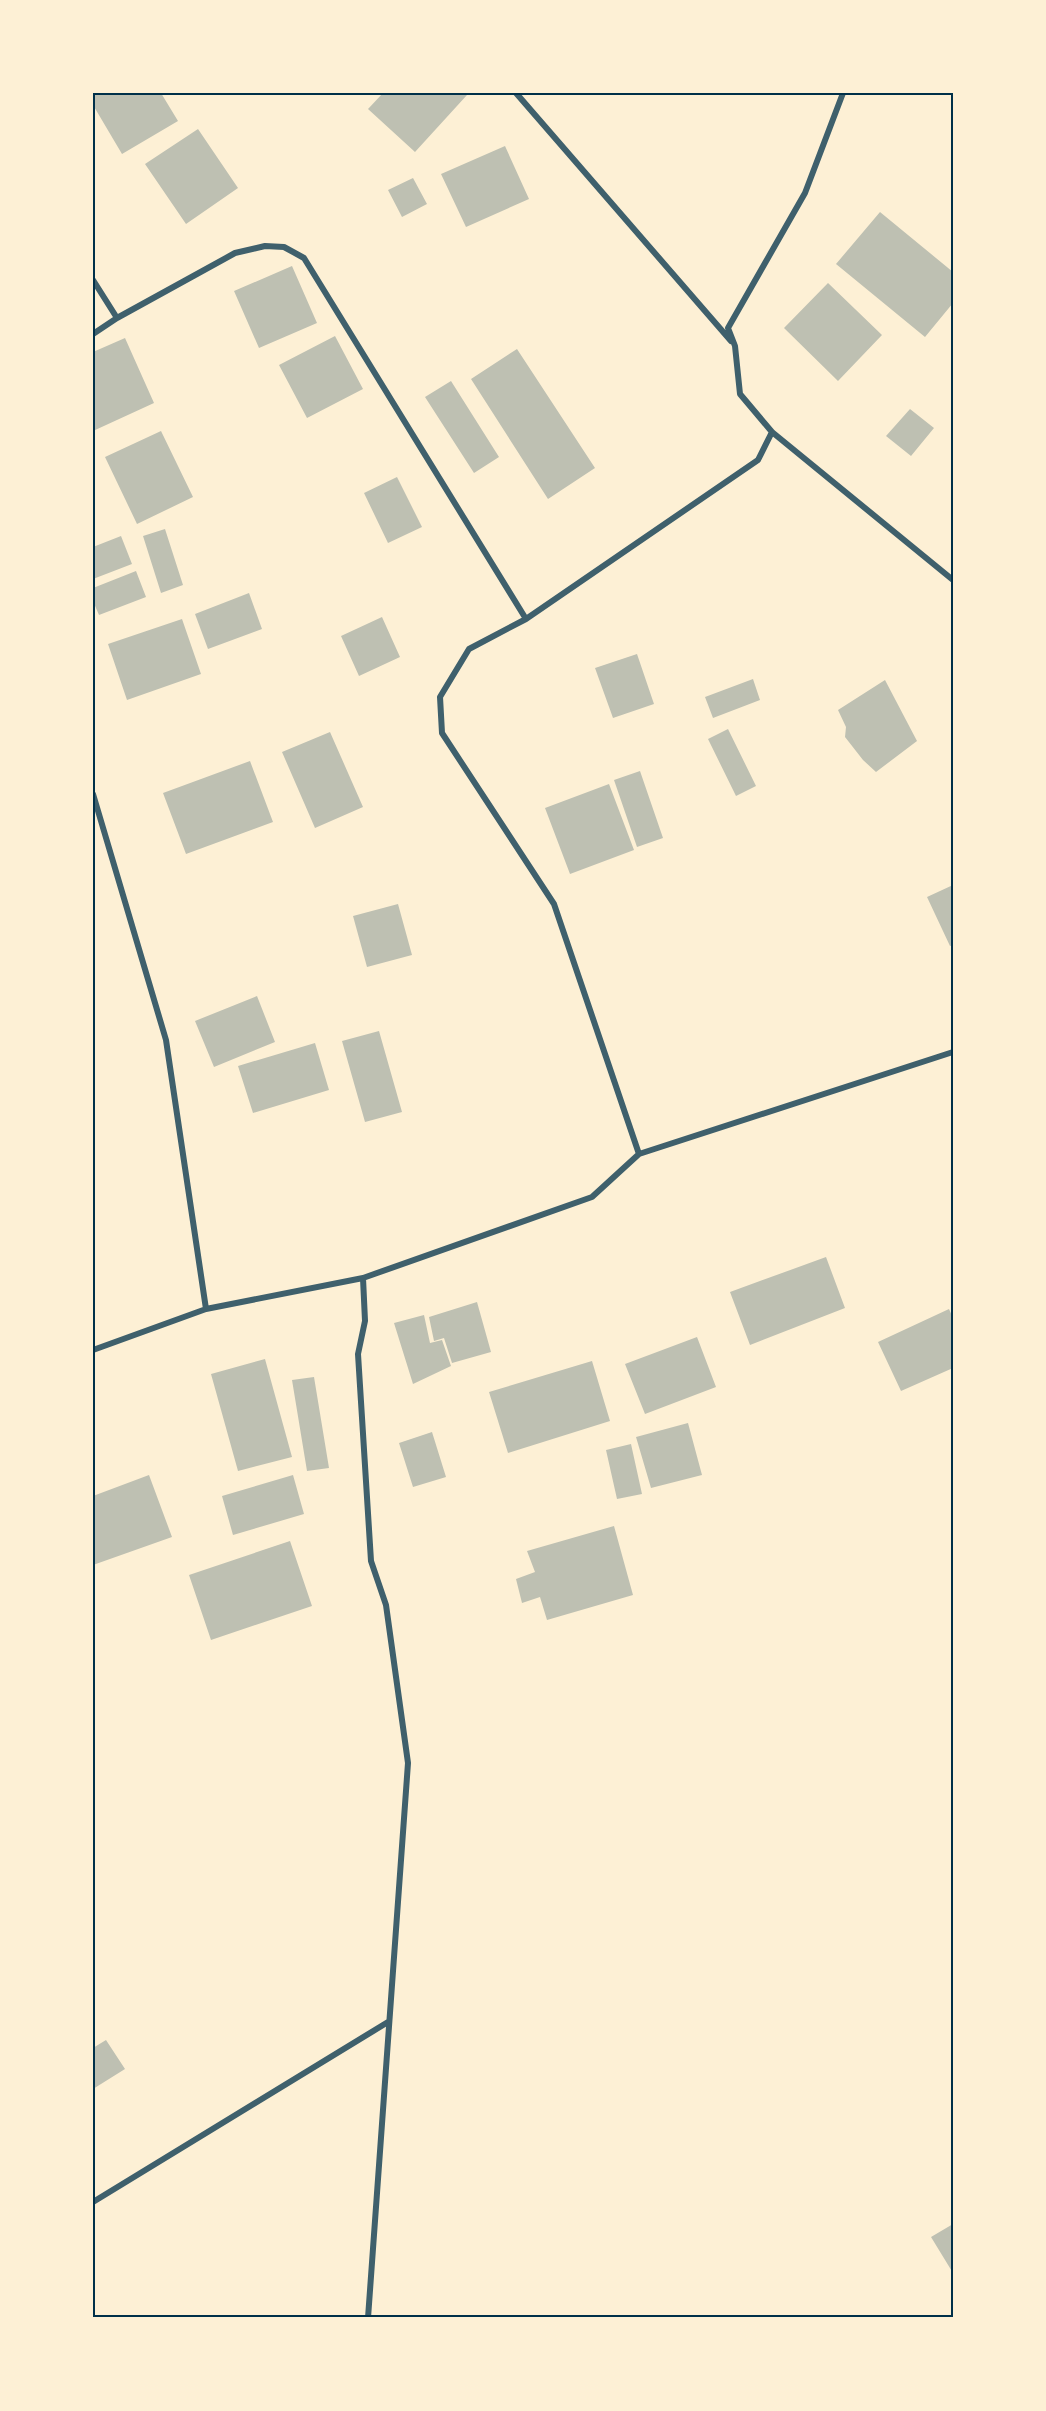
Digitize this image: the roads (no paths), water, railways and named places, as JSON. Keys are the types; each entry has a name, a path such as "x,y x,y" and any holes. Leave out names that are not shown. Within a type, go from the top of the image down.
{"street":[{"path":"516,93 735,346"},
{"path":"843,93 805,193 728,328 735,346 740,394 772,432 953,580"},
{"path":"93,334 117,318 235,253 265,246 284,247 304,258 526,619"},
{"path":"93,280 117,318"},
{"path":"639,1154 554,904 442,733 440,697 469,649 526,619 758,460 772,432"},
{"path":"93,794 166,1040 206,1310"},
{"path":"93,1350 206,1310 363,1278 592,1197 639,1154 953,1052"},
{"path":"363,1278 365,1321 358,1354 371,1561 387,1605 408,1763 368,2318"},
{"path":"93,2202 388,2022"}]}
